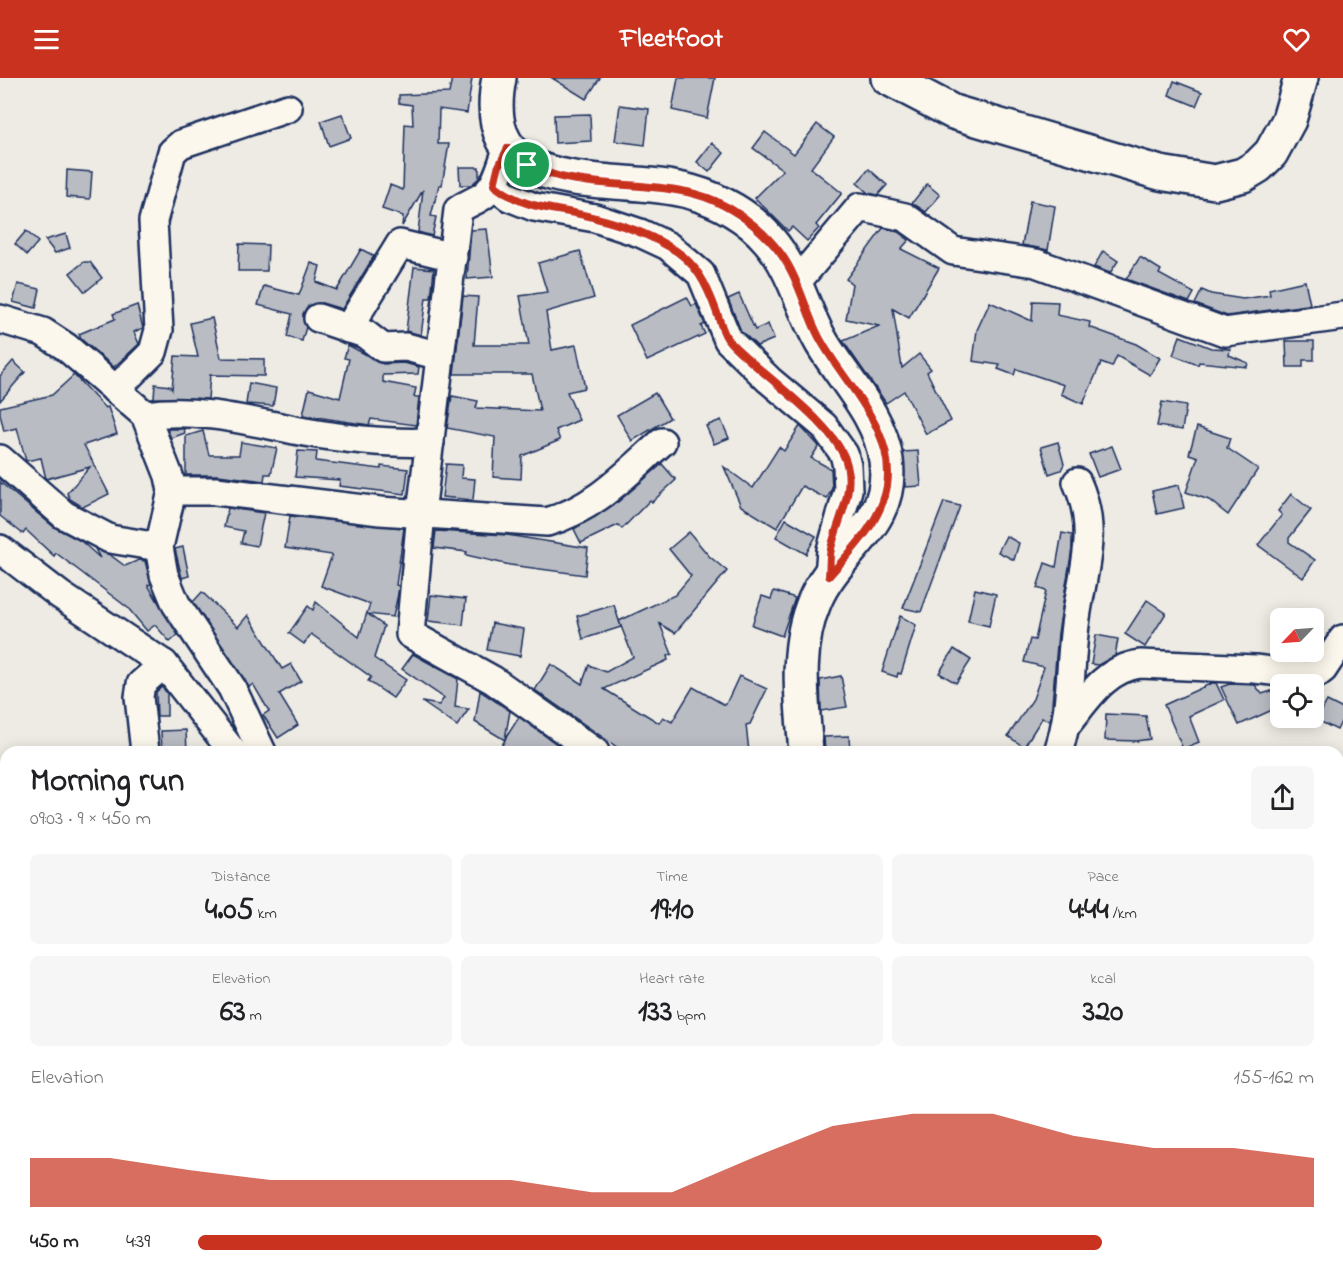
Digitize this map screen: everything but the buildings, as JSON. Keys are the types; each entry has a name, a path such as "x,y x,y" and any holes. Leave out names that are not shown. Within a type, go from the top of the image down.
{"main road":[{"path":"499,78 496,115 500,133 508,148 527,165 545,173 578,180 662,186 691,192 739,213 766,236 782,255 818,336 842,376 869,412 886,459 887,484 882,504 861,540 829,576 815,600 802,651 800,680 806,746"},
{"path":"888,78 953,112 1160,173 1215,182 1243,175 1258,166 1271,153 1289,120 1301,78"}],"street":[{"path":"115,390 153,352 159,330 153,221 172,152 182,144 288,108"},
{"path":"508,148 498,168 494,185 484,196 458,210 421,513 410,634 493,680 579,746"},
{"path":"494,185 509,197 534,207 595,218 640,233 668,246 701,274 728,340 769,380 824,426 843,454 848,466 848,490 831,550 829,576"},
{"path":"796,283 860,207 905,217 953,251 1036,263 1225,332 1343,316"},
{"path":"348,328 400,244 453,257"},
{"path":"318,318 365,334 383,348 406,347 440,356"},
{"path":"0,319 43,332 66,347 146,415 169,476 172,491 159,547 164,575 176,604 231,688 259,746"},
{"path":"146,415 170,412 236,417 307,432 371,441 430,442"},
{"path":"172,491 216,491 421,513 547,522 564,517 594,502 662,442"},
{"path":"0,459 64,515 110,539 159,547"},
{"path":"1060,746 1067,724 1076,619 1088,558 1088,517 1077,482"},
{"path":"0,549 60,595 164,664 224,746"},
{"path":"1067,724 1097,686 1124,667 1140,664 1255,669 1306,675 1318,673 1323,669 1343,639"},
{"path":"144,746 139,697 141,684 146,677 164,664"}],"route":[{"path":"508,148 527,165 545,173 578,180 662,186 691,192 739,213 766,236 782,255 818,336 842,376 869,412 880,436 886,459 887,484 882,504 861,540 829,576 831,550 849,479 848,466 836,441 824,426 769,380 728,340 701,274 687,260 668,246 640,233 595,218 518,202 494,185 498,168 508,148"}]}
